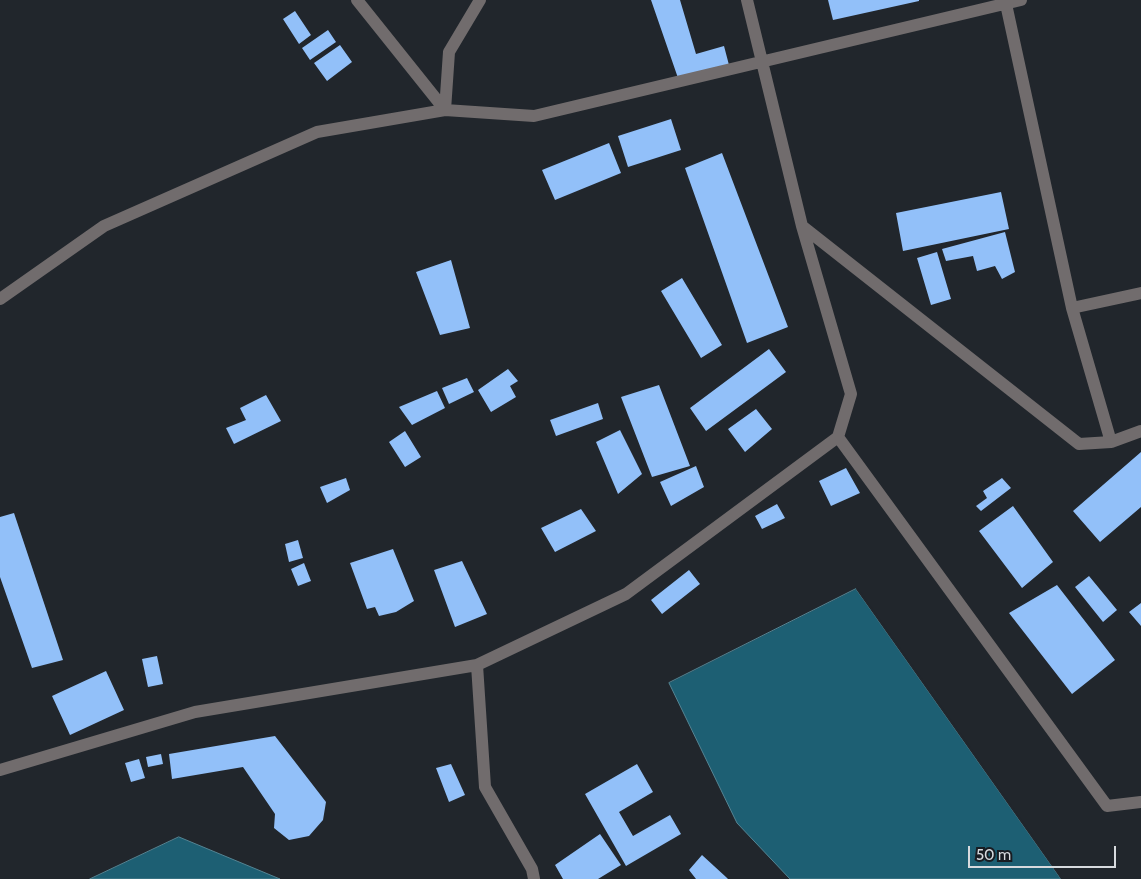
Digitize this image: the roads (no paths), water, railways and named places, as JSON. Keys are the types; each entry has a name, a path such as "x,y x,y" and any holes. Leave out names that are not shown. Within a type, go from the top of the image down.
{"street":[{"path":"357,0 445,110"},
{"path":"445,110 449,52 480,0"},
{"path":"0,770 195,712 477,665 626,594 838,437 851,394 802,226 747,0"},
{"path":"0,299 104,226 317,132 445,110 534,116 1021,0"},
{"path":"1006,4 1072,308 1112,442"},
{"path":"802,226 1079,444 1112,442 1141,431"},
{"path":"1072,308 1141,293"},
{"path":"838,437 1108,806 1141,802"},
{"path":"477,665 485,787 532,869 534,879"}],"water":[{"path":"856,589 1061,879 790,879 737,823 669,683"},
{"path":"179,837 280,879 90,879"}]}
